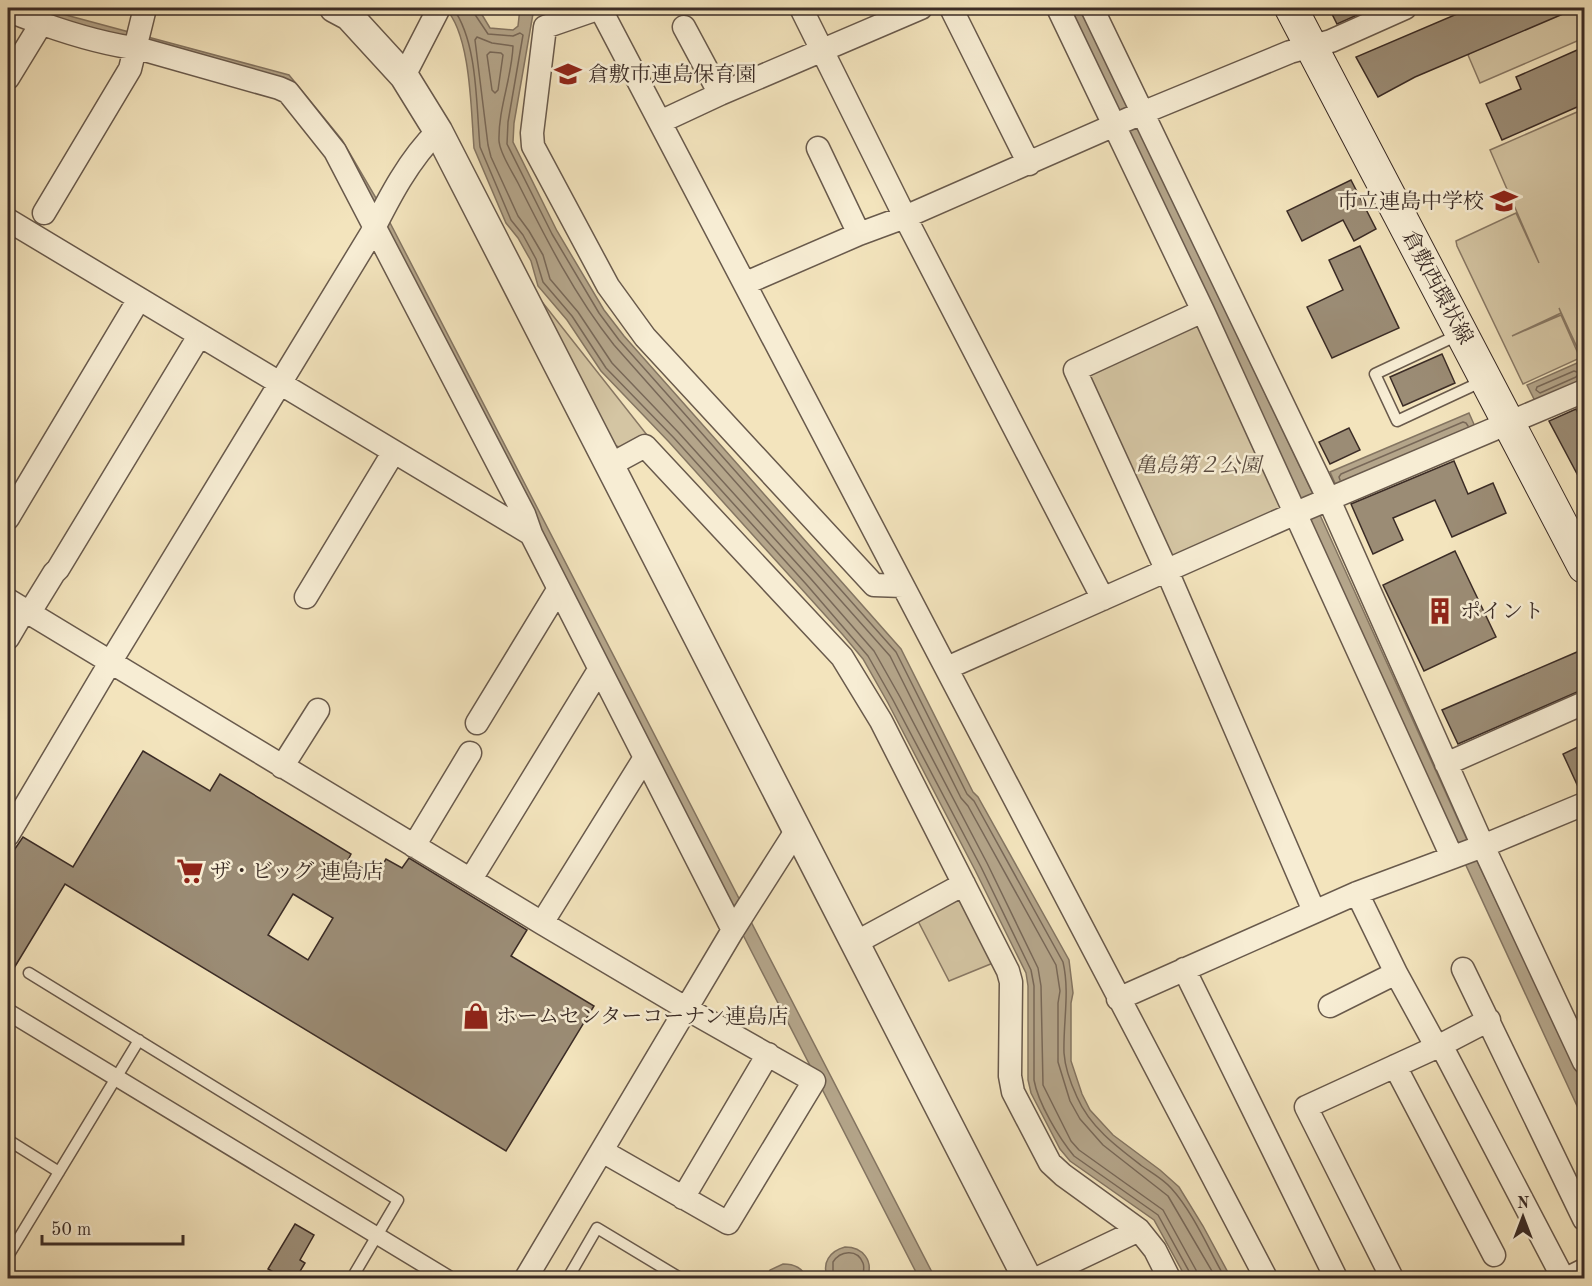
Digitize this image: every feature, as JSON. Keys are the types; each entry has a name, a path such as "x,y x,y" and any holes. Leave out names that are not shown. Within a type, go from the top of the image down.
{"main road":[{"name":"倉敷西環状線","path":"1291,8 1584,567"}],"street":[{"path":"44,213 130,69 146,8"},
{"path":"334,8 349,16 404,76 438,131 1028,1278"},
{"path":"404,76 439,8"},
{"path":"903,586 874,585 645,337 608,286 533,146 532,133 545,27 600,8 1266,1278"},
{"path":"801,8 905,217 1103,599"},
{"path":"660,122 921,8"},
{"path":"951,8 1029,164"},
{"path":"1058,8 1127,120 1312,507 1467,852 1584,1062"},
{"path":"1092,8 1127,120 1203,311 1312,507 1446,764 1467,852"},
{"path":"746,283 1029,164 1127,120 1290,52 1331,40 1405,8"},
{"path":"8,11 26,16 41,24 136,42 279,88 288,93 336,151 378,218 524,514 558,590 644,759 739,921"},
{"path":"8,78 41,24"},
{"path":"684,27 720,94"},
{"path":"8,835 378,218 422,147 438,131"},
{"path":"818,148 859,234"},
{"path":"8,220 279,385 531,534"},
{"path":"8,518 139,299"},
{"path":"1203,311 1075,370 1167,571 1314,911"},
{"path":"8,638 21,607 58,569 199,336"},
{"path":"946,668 1312,507 1584,391"},
{"path":"610,465 645,446 842,657 881,721 1008,971 1011,982 1010,1076 1013,1092 1050,1163 1139,1230 1155,1250 1169,1278"},
{"path":"306,597 393,453"},
{"path":"477,723 558,590"},
{"path":"21,607 542,923 814,1081 728,1223 602,1151"},
{"path":"471,879 599,670"},
{"path":"1446,764 1584,702"},
{"path":"282,767 318,710"},
{"path":"414,846 470,753"},
{"path":"542,923 644,759"},
{"path":"1118,999 1357,893 1467,852 1584,804"},
{"path":"526,1278 739,921 798,828"},
{"path":"855,943 964,884"},
{"path":"1357,893 1396,974 1439,1046 1563,1278"},
{"path":"1184,969 1336,1278"},
{"path":"1463,969 1584,1219"},
{"path":"1330,1006 1396,974"},
{"path":"8,1012 447,1278"},
{"path":"1392,1278 1306,1107 1439,1046 1489,1020"},
{"path":"683,1198 768,1054"},
{"path":"1395,1066 1494,1255"},
{"path":"1038,1278 1139,1230"},
{"path":"1568,1278 1584,1270"}],"lane":[{"path":"1462,333 1375,374 1397,421 1486,380"},
{"path":"29,972 398,1200 352,1278"},
{"path":"8,1256 139,1040"},
{"path":"8,1140 59,1172"},
{"path":"568,1278 597,1228 680,1278"}],"green space":[{"path":"1574,8 1579,8 1584,21 1584,38 1480,83 1468,55 1471,52"},
{"path":"1584,109 1584,357 1582,358 1559,308 1561,313 1512,336 1561,315 1580,358 1523,384 1456,241 1516,213 1539,263 1490,150"},
{"path":"528,284 647,435 622,448 611,444"},
{"name":"亀島第２公園","path":"1195,324 1203,325 1282,510 1179,557 1168,556 1086,370"},
{"path":"951,899 963,901 993,963 949,981 916,917"}],"water":[{"path":"8,8 40,8 289,75 342,140 386,215 935,1278 919,1278 741,931 297,95"},
{"path":"445,8 478,8 490,28 513,30 518,26 520,8 534,8 514,123 513,142 557,231 604,310 624,336 901,649 973,792 978,797 1069,960 1073,993 1071,1061 1090,1110 1113,1135 1179,1187 1231,1278 1186,1278 1154,1220 1070,1161 1060,1149 1031,1093 1028,1080 1026,973 888,703 863,659 843,635 669,442 601,371 567,320 538,286 531,261 506,223 474,148 465,54 454,20"},
{"path":"1064,8 1081,8 1314,496 1320,515 1468,842 1584,1086 1584,1121 1306,519"},
{"path":"1584,360 1584,380 1535,401 1527,385"},
{"path":"1469,413 1477,431 1338,490 1330,472"},
{"path":"845,1247 857,1249 865,1256 869,1266 867,1278 828,1278 826,1263 828,1258 835,1251"},
{"path":"783,1264 798,1267 807,1278 765,1278 770,1270"}],"building":[{"path":"1329,8 1373,8 1337,24"},
{"path":"1471,8 1577,8 1415,77 1378,97 1356,57"},
{"path":"1584,47 1584,104 1502,140 1486,104 1521,89 1516,77"},
{"path":"1351,180 1376,229 1354,241 1343,220 1302,241 1287,211"},
{"path":"1360,246 1399,328 1332,358 1307,307 1343,290 1329,260"},
{"path":"1442,354 1455,383 1403,406 1390,377"},
{"path":"1576,409 1584,426 1584,487 1549,421"},
{"path":"1349,428 1360,450 1330,464 1319,442"},
{"path":"1454,461 1468,494 1493,483 1506,513 1452,537 1435,500 1393,518 1403,540 1373,554 1351,504"},
{"name":"ポイント","path":"1455,551 1496,637 1424,671 1383,585"},
{"path":"1584,649 1584,689 1458,744 1442,710"},
{"path":"1584,744 1584,791 1580,791 1563,754"},
{"path":"143,751 210,791 220,774 351,854 348,860 376,876 386,859 402,868 409,858 527,930 511,956 594,1006 506,1151 65,884 8,978 8,859 23,837 73,867","holes":["293,894 333,918 308,960 268,935"]},
{"path":"295,1224 314,1235 300,1260 305,1263 296,1278 284,1278 268,1269"}],"place":[{"name":"倉敷市連島保育園","path":"568,74"},
{"name":"市立連島中学校","path":"1504,201"},
{"name":"ポイント","path":"1440,611"},
{"name":"ザ・ビッグ 連島店","path":"190,871"},
{"name":"ホームセンターコーナン連島店","path":"476,1016"}]}
